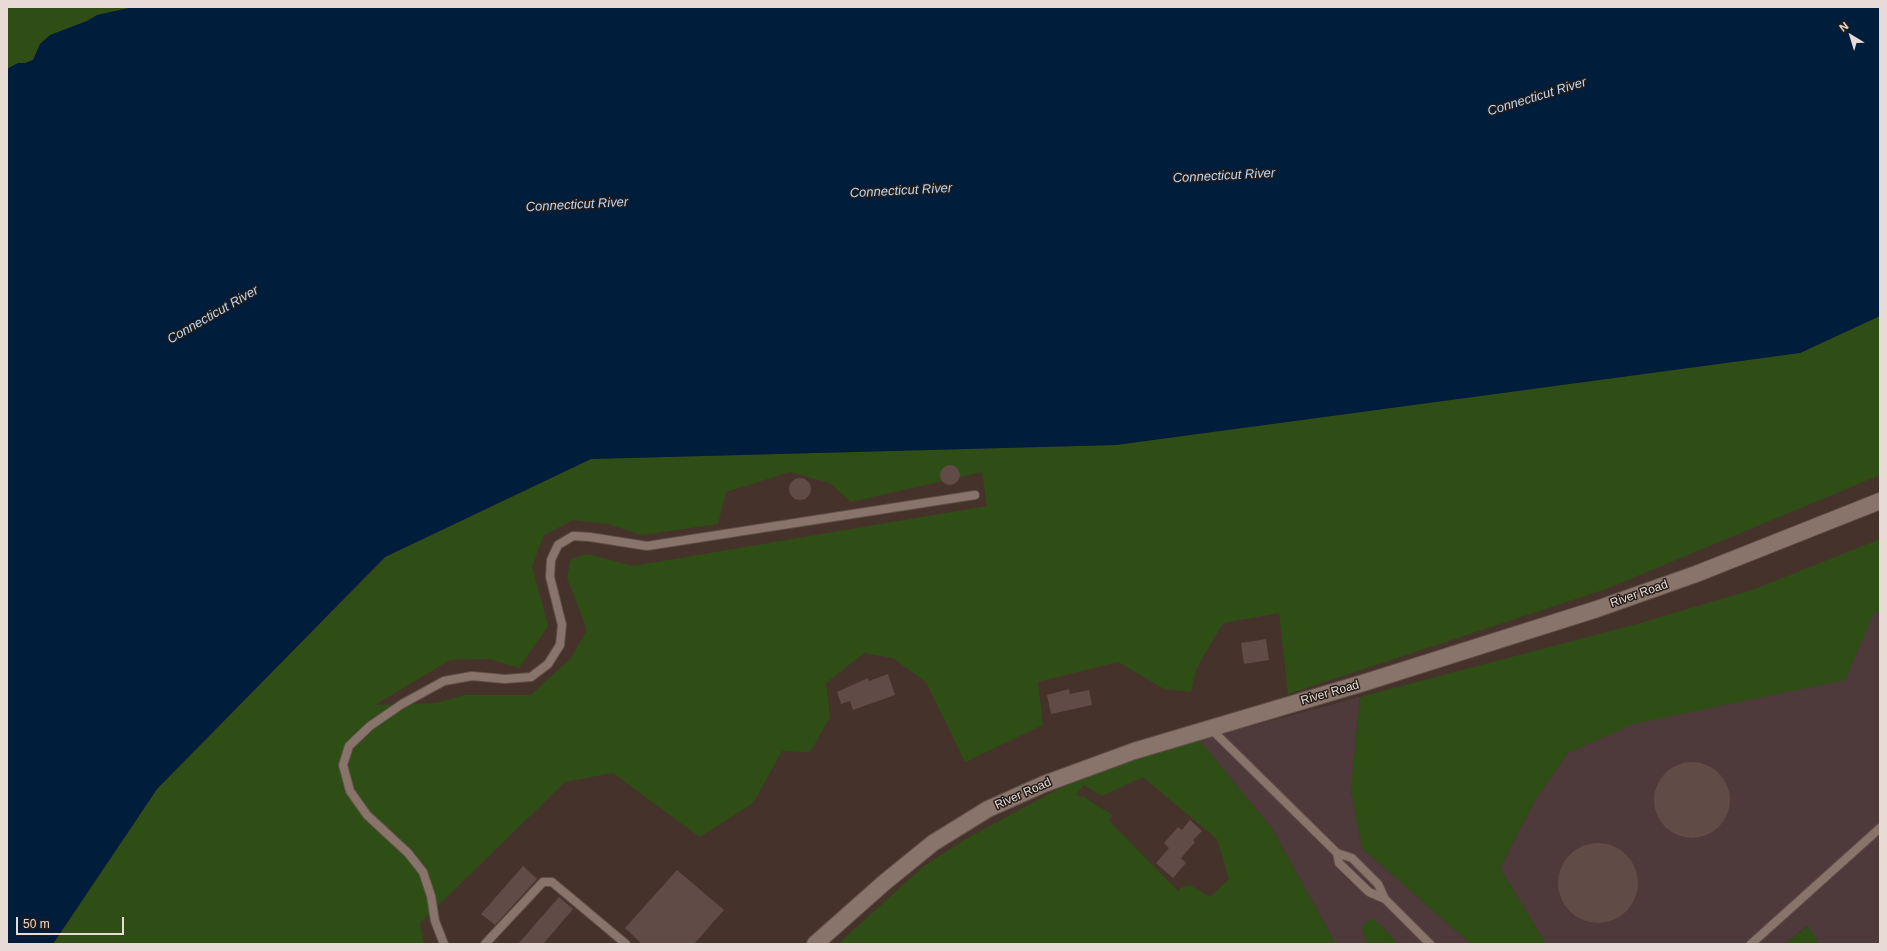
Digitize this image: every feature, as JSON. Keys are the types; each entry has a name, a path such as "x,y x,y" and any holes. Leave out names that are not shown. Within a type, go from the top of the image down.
{"street":[{"name":"River Road","path":"815,944 911,860 933,843 975,816 1075,771 1134,751 1363,683 1596,609 1696,574 1880,501"}],"lane":[{"path":"444,944 435,921 431,896 423,872 408,853 367,815 350,791 343,765 348,746 370,726 402,704 444,680 472,676 505,680 531,677 548,664 560,645 562,625 550,577 551,560 558,545 573,536 590,536 647,546 975,495"},
{"path":"1210,728 1337,853 1352,858 1378,884 1385,899 1430,944"},
{"path":"1751,944 1880,828"},
{"path":"1337,853 1339,863 1369,892 1385,899"},
{"path":"485,944 543,882 552,882 626,944"}],"shaded area":[{"path":"1875,611 1880,613 1880,944 1816,944 1818,942 1807,926 1784,944 1546,944 1500,868 1535,800 1568,753"},
{"path":"1360,697 1351,791 1362,848 1471,944 1398,944 1382,926 1362,927 1367,944 1336,944 1271,827 1199,740"}],"green space":[{"path":"7,7 146,7 129,8 97,15 87,21 51,35 40,44 33,60 25,63 18,63 7,69"},
{"path":"1880,316 1880,475 1606,589 1288,694 1279,613 1223,623 1196,669 1191,692 1164,689 1118,662 1038,682 1043,725 965,762 926,682 893,658 864,653 826,683 830,717 810,752 782,751 753,803 700,837 613,773 565,782 420,923 424,944 53,944 157,789 386,557 591,459 1116,445 1800,353","holes":["790,472 830,483 851,502 982,472 987,506 633,566 587,554 571,559 567,577 587,630 571,658 531,695 465,695 436,703 375,705 450,660 490,659 519,668 548,626 532,566 544,535 573,520 608,524 642,535 718,524 726,492"]},
{"path":"1880,539 1880,613 1875,611 1845,680 1633,724 1568,753 1535,800 1500,868 1546,944 1471,944 1362,848 1351,791 1360,697 1637,624 1755,589"},
{"path":"1199,740 1271,827 1336,944 838,944 924,866 966,839 1058,789 1130,759","holes":["1143,777 1217,839 1229,879 1210,897 1190,885 1180,888 1179,892 1108,820 1113,815 1089,801 1084,796 1081,797 1076,794 1084,785 1102,796"]},
{"path":"1370,918 1382,926 1398,944 1367,944 1362,927"},
{"path":"1808,926 1818,942 1816,944 1784,944"}],"water":[{"name":"Connecticut River","path":"1880,7 1880,316 1800,353 1116,445 591,459 385,557 157,789 53,944 7,944 7,69 18,63 25,63 33,60 40,44 50,35 87,21 97,15 129,8"}],"building":[{"path":"946,465 954,465 960,471 960,479 954,485 946,485 940,479 940,471"},
{"path":"800,478 808,481 811,489 808,497 800,500 792,497 789,489 792,481"},
{"path":"1266,639 1269,660 1244,664 1241,643"},
{"path":"888,674 895,695 853,710 850,701 841,704 837,692 868,678 869,681"},
{"path":"1069,689 1070,694 1089,690 1092,705 1051,714 1047,695"},
{"path":"1685,762 1699,762 1713,768 1724,779 1730,793 1730,807 1727,815 1719,827 1713,832 1699,838 1685,838 1671,832 1660,821 1654,807 1654,793 1660,779 1671,768"},
{"path":"1190,820 1202,831 1193,840 1195,842 1181,858 1186,863 1173,878 1156,863 1169,848 1164,843 1178,827 1182,830"},
{"path":"1590,843 1606,843 1620,850 1631,861 1638,875 1638,891 1635,898 1626,911 1620,916 1606,923 1590,923 1576,916 1565,905 1558,891 1558,875 1565,861 1576,850"},
{"path":"523,866 537,879 495,925 481,914"},
{"path":"677,870 724,910 694,944 642,944 625,928"},
{"path":"559,897 573,909 543,944 518,944"}]}
